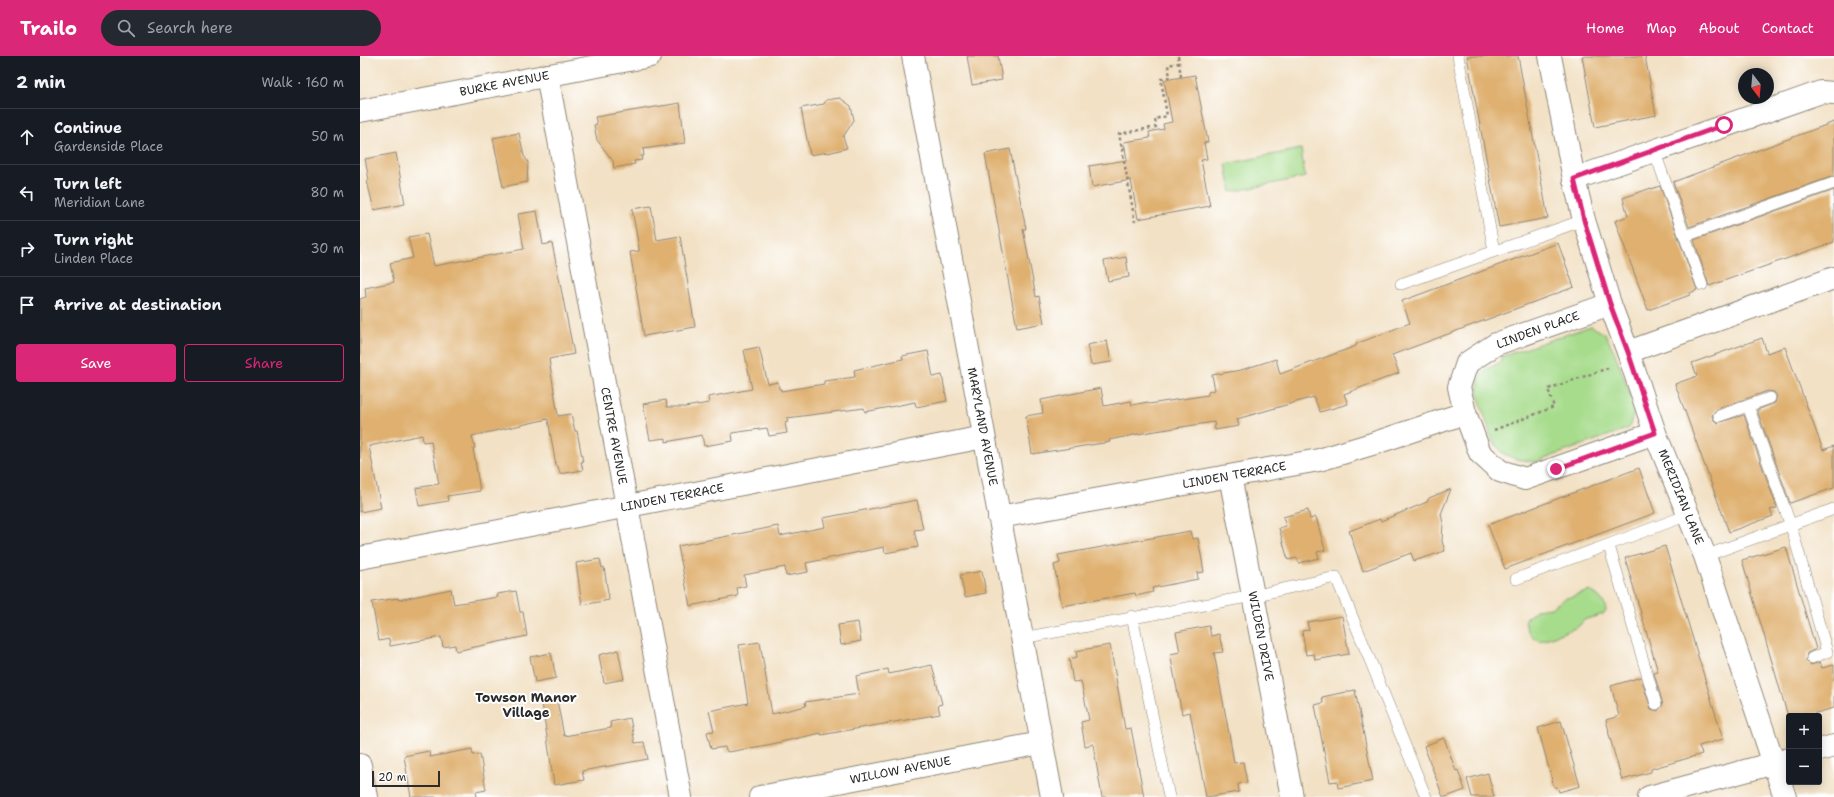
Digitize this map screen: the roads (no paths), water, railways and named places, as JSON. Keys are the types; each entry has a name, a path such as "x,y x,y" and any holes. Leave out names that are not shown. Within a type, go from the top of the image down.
{"street":[{"name":"BURKE AVENUE","path":"360,111 650,56"},
{"name":"MARYLAND AVENUE","path":"913,56 1052,797"},
{"name":"MERIDIAN LANE","path":"1550,56 1574,179 1584,220 1610,304 1655,433 1705,556 1782,761 1785,797"},
{"name":"CENTRE AVENUE","path":"547,75 681,797"},
{"path":"1574,179 1822,92 1834,93"},
{"path":"1628,352 1834,278"},
{"name":"LINDEN PLACE","path":"1610,304 1496,344 1467,363 1459,387 1465,413 1480,453 1500,471 1524,479 1655,433"},
{"name":"LINDEN TERRACE","path":"999,517 1319,460 1465,413"},
{"name":"LINDEN TERRACE","path":"360,558 984,437"},
{"name":"WILDEN DRIVE","path":"1230,476 1292,797"},
{"name":"WILLOW AVENUE","path":"760,797 1041,743"},
{"path":"1822,749 1834,746"},
{"path":"1649,797 1688,792 1782,761"},
{"path":"360,765 366,797"}],"lane":[{"path":"1458,56 1494,252"},
{"path":"1654,150 1702,285"},
{"path":"1685,236 1834,183"},
{"path":"1401,284 1584,220"},
{"path":"1719,416 1770,398"},
{"path":"1748,406 1791,526 1827,652 1812,658"},
{"path":"1705,556 1791,526 1834,509"},
{"path":"1516,579 1609,546 1688,515"},
{"path":"1609,546 1656,704"},
{"path":"1022,638 1132,616 1253,596 1336,577 1426,797"},
{"path":"1132,616 1169,797"}],"district":[{"name":"Towson Manor Village","path":"526,704"}]}
